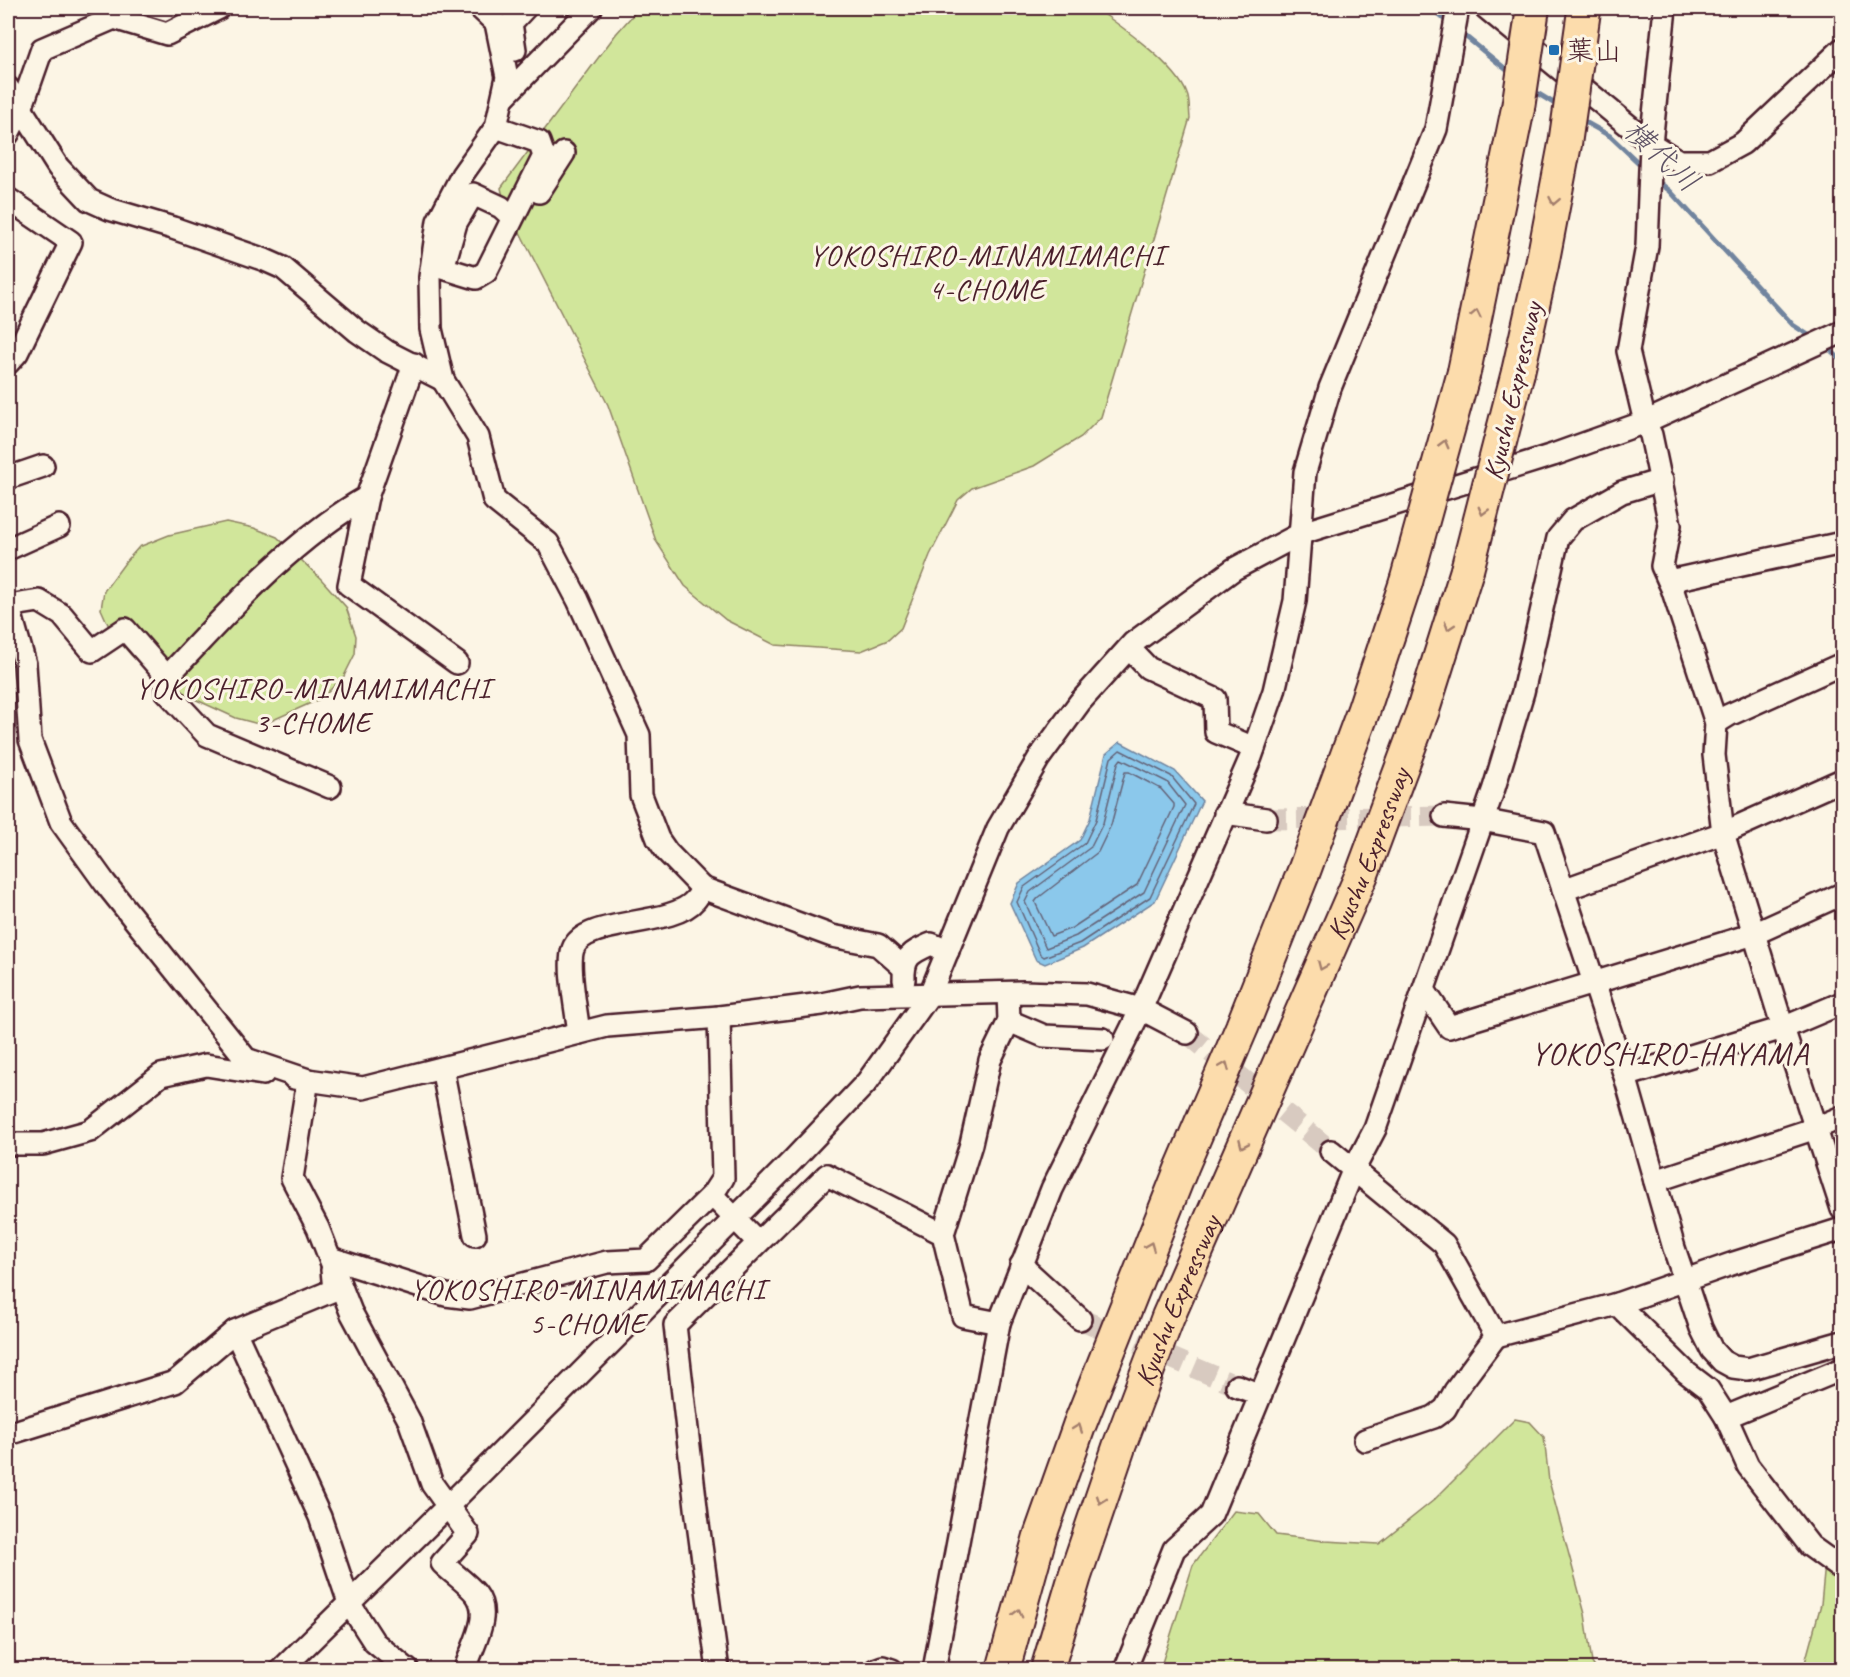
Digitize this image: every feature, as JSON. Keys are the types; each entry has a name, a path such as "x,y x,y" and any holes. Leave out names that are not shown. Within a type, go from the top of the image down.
{"highway":[{"name":"Kyushu Expressway","path":"1003,1670 1040,1536 1079,1426 1182,1167 1242,1027 1304,871 1364,709 1406,582 1464,372 1518,108 1533,8"},
{"name":"Kyushu Expressway","path":"1047,1670 1075,1576 1120,1444 1168,1317 1362,874 1423,710 1467,570 1518,372 1542,265 1565,144 1585,9"},
{"path":"1056,1670 1075,1576"}],"street":[{"path":"8,134 21,110 42,49 114,18 167,34 219,8"},
{"path":"480,8 496,23 507,77 496,127 462,175 438,221 430,277 431,329 443,380 478,437 494,500 548,543 578,600 639,735 641,795 658,839 667,852 702,888 832,936 878,945 903,966"},
{"path":"521,80 511,23 525,8"},
{"path":"503,98 591,8"},
{"path":"934,1670 999,1323 1052,1189 1141,1009 1254,748 1274,691 1293,612 1302,533 1305,472 1327,398 1436,129 1458,8"},
{"path":"1486,8 1651,144 1679,161 1710,161 1743,143 1842,49"},
{"path":"1665,8 1651,144 1647,246 1628,351 1645,422 1652,435 1671,525 1662,566 1716,723 1714,755 1723,833 1842,1209"},
{"path":"8,88 58,167 89,200 109,209 183,232 283,268 357,331 386,351 443,380"},
{"path":"496,127 539,142 544,156 515,213 527,210 564,153"},
{"path":"8,199 71,242 17,353 8,363"},
{"path":"281,1670 449,1505 867,1082 930,994 998,828 1040,758 1080,702 1129,648 1234,569 1302,533 1553,455 1645,422 1842,332"},
{"path":"414,364 367,497 349,585 457,663"},
{"path":"8,478 43,466"},
{"path":"1125,1670 1174,1549 1211,1515 1353,1171 1375,1129 1482,820 1523,692 1558,538 1573,520 1622,492 1662,480"},
{"path":"330,787 207,735 166,691 167,677 249,590 336,514 367,497"},
{"path":"8,549 59,526"},
{"path":"1669,581 1842,543"},
{"path":"167,677 125,630 92,651 62,615 39,601 8,605 25,664 30,740 61,822 105,883 246,1059 308,1080"},
{"path":"1129,648 1148,668 1215,699 1216,732 1254,748"},
{"path":"1716,723 1729,714 1842,664"},
{"path":"1563,890 1723,833 1842,780"},
{"path":"1225,813 1266,819"},
{"path":"1444,816 1482,820 1544,832 1625,1076 1684,1280 1701,1328 1712,1350 1722,1361 1733,1367 1748,1368 1842,1342"},
{"path":"579,1033 572,964 573,948 583,937 594,930 672,914 694,901 702,888"},
{"path":"1424,990 1449,1027 1754,934 1842,894"},
{"path":"905,995 903,966 911,953 931,944 948,951"},
{"path":"999,1323 963,1316 943,1234 971,1144 990,1060 1009,1022 1008,993"},
{"path":"8,1144 43,1144 90,1131 161,1075 206,1065 363,1088 607,1026 719,1017 822,1004 860,996 1087,994 1141,1009 1187,1032"},
{"path":"1625,1076 1783,1028 1842,1003"},
{"path":"330,1258 446,1294 470,1298 607,1262 646,1260 712,1195 723,1178 719,1017"},
{"path":"1009,1022 1044,1035 1103,1039"},
{"path":"442,1068 475,1235"},
{"path":"308,1080 292,1178 318,1228 351,1312 409,1420 432,1484 468,1534 441,1563 476,1594 482,1609 482,1621 465,1670"},
{"path":"1655,1181 1816,1128 1842,1117"},
{"path":"1331,1151 1444,1244 1496,1336"},
{"path":"718,1670 675,1325 827,1175 943,1234"},
{"path":"712,1195 758,1242"},
{"path":"1365,1440 1434,1417 1445,1409 1455,1391 1496,1336 1617,1304 1842,1229"},
{"path":"8,1434 175,1382 235,1331 334,1290 330,1258"},
{"path":"1021,1265 1080,1319"},
{"path":"1617,1304 1687,1372 1708,1389 1726,1417 1748,1466 1810,1546 1842,1569"},
{"path":"235,1331 320,1517 349,1603 374,1642 408,1670"},
{"path":"1726,1417 1842,1369"},
{"path":"1238,1386 1261,1395"},
{"path":"875,1670 883,1667 892,1670"}],"green space":[{"path":"639,8 1095,8 1160,59 1172,71 1187,94 1190,118 1101,417 1081,437 1034,466 972,488 958,500 930,555 901,628 888,640 861,651 775,645 726,620 685,586 656,541 608,405 504,201 501,188 616,34"},
{"path":"226,522 254,528 277,537 321,579 346,607 356,636 355,654 344,676 322,698 262,725 236,718 164,685 131,655 111,631 101,609 104,591 139,547 169,535"},
{"path":"1515,1419 1530,1422 1544,1437 1549,1481 1585,1614 1592,1663 1596,1669 1160,1669 1193,1565 1234,1511 1259,1514 1276,1535 1379,1544 1434,1500"},
{"path":"1842,1549 1842,1669 1803,1670 1821,1604 1825,1564 1836,1551"}],"water":[{"path":"1120,742 1175,771 1202,801 1155,901 1083,948 1045,964 1036,960 1010,903 1019,883 1080,840 1090,819 1106,754"}],"waterway":[{"name":"横代川","path":"1431,8 1450,24"},
{"name":"横代川","path":"1460,32 1513,75"},
{"name":"横代川","path":"1532,90 1560,107"},
{"name":"横代川","path":"1578,118 1610,136 1644,168"},
{"name":"横代川","path":"1655,179 1670,191 1793,325 1813,338"},
{"name":"横代川","path":"1826,346 1842,361"}],"tunnel":[{"path":"1266,819 1444,816"},
{"path":"1187,1033 1331,1151"},
{"path":"1080,1319 1237,1386"}],"place":[{"name":"葉山","path":"1554,50"}],"district":[{"name":"YOKOSHIRO-MINAMIMACHI 4-CHOME","path":"987,272"},
{"name":"YOKOSHIRO-MINAMIMACHI 3-CHOME","path":"313,705"},
{"name":"YOKOSHIRO-HAYAMA","path":"1670,1053"},
{"name":"YOKOSHIRO-MINAMIMACHI 5-CHOME","path":"588,1306"}]}
